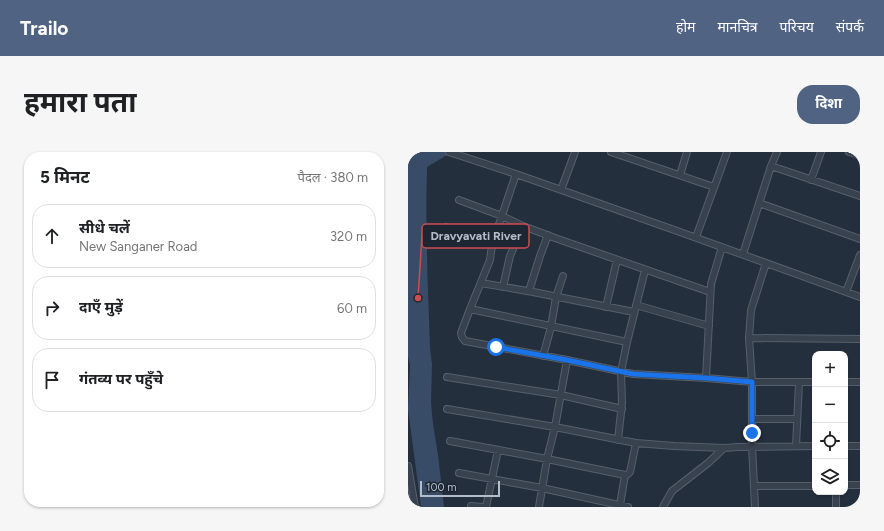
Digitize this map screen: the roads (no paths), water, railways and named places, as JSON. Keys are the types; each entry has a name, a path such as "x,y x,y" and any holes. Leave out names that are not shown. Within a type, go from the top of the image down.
{"street":[{"path":"449,152 743,254 860,297"},
{"path":"561,190 575,152"},
{"path":"611,152 714,187"},
{"path":"680,175 687,152"},
{"path":"696,238 727,152"},
{"path":"743,254 776,152"},
{"path":"811,180 821,152"},
{"path":"849,152 860,155"},
{"path":"771,166 860,196"},
{"path":"516,174 492,245 490,260 461,333 465,341 633,374 752,382 812,382"},
{"path":"458,200 502,216 523,226 710,292"},
{"path":"759,203 860,239"},
{"path":"503,287 510,256 523,226"},
{"path":"446,227 492,245"},
{"path":"529,291 548,235"},
{"path":"706,378 710,292 722,247"},
{"path":"846,292 860,255"},
{"path":"606,307 617,260"},
{"path":"755,507 752,446 752,382 749,338 751,310 766,263"},
{"path":"618,440 622,409 622,372 627,342 645,270"},
{"path":"543,356 551,327 556,297 563,276"},
{"path":"481,283 634,312"},
{"path":"636,305 708,326"},
{"path":"470,309 627,342"},
{"path":"749,338 860,339"},
{"path":"539,507 547,458 555,427 567,360"},
{"path":"447,377 561,395 622,409"},
{"path":"796,446 799,382"},
{"path":"848,382 860,382"},
{"path":"447,409 555,427 636,443 724,448 738,446 812,446"},
{"path":"752,420 797,419"},
{"path":"450,440 547,458 625,475 630,472 636,443"},
{"path":"848,446 860,446"},
{"path":"663,507 672,491 708,463 724,448"},
{"path":"486,507 498,450"},
{"path":"408,466 414,507"},
{"path":"459,473 542,488 628,507"},
{"path":"620,505 625,475"},
{"path":"848,486 860,485"},
{"path":"754,486 812,486"},
{"path":"836,495 836,507"},
{"path":"471,506 483,507"}],"water":[{"path":"408,152 452,152 427,167 426,190 430,348 432,364 431,403 444,507 421,507 408,409 410,365 408,356"}],"place":[{"name":"Dravyavati River","path":"418,298"}]}
